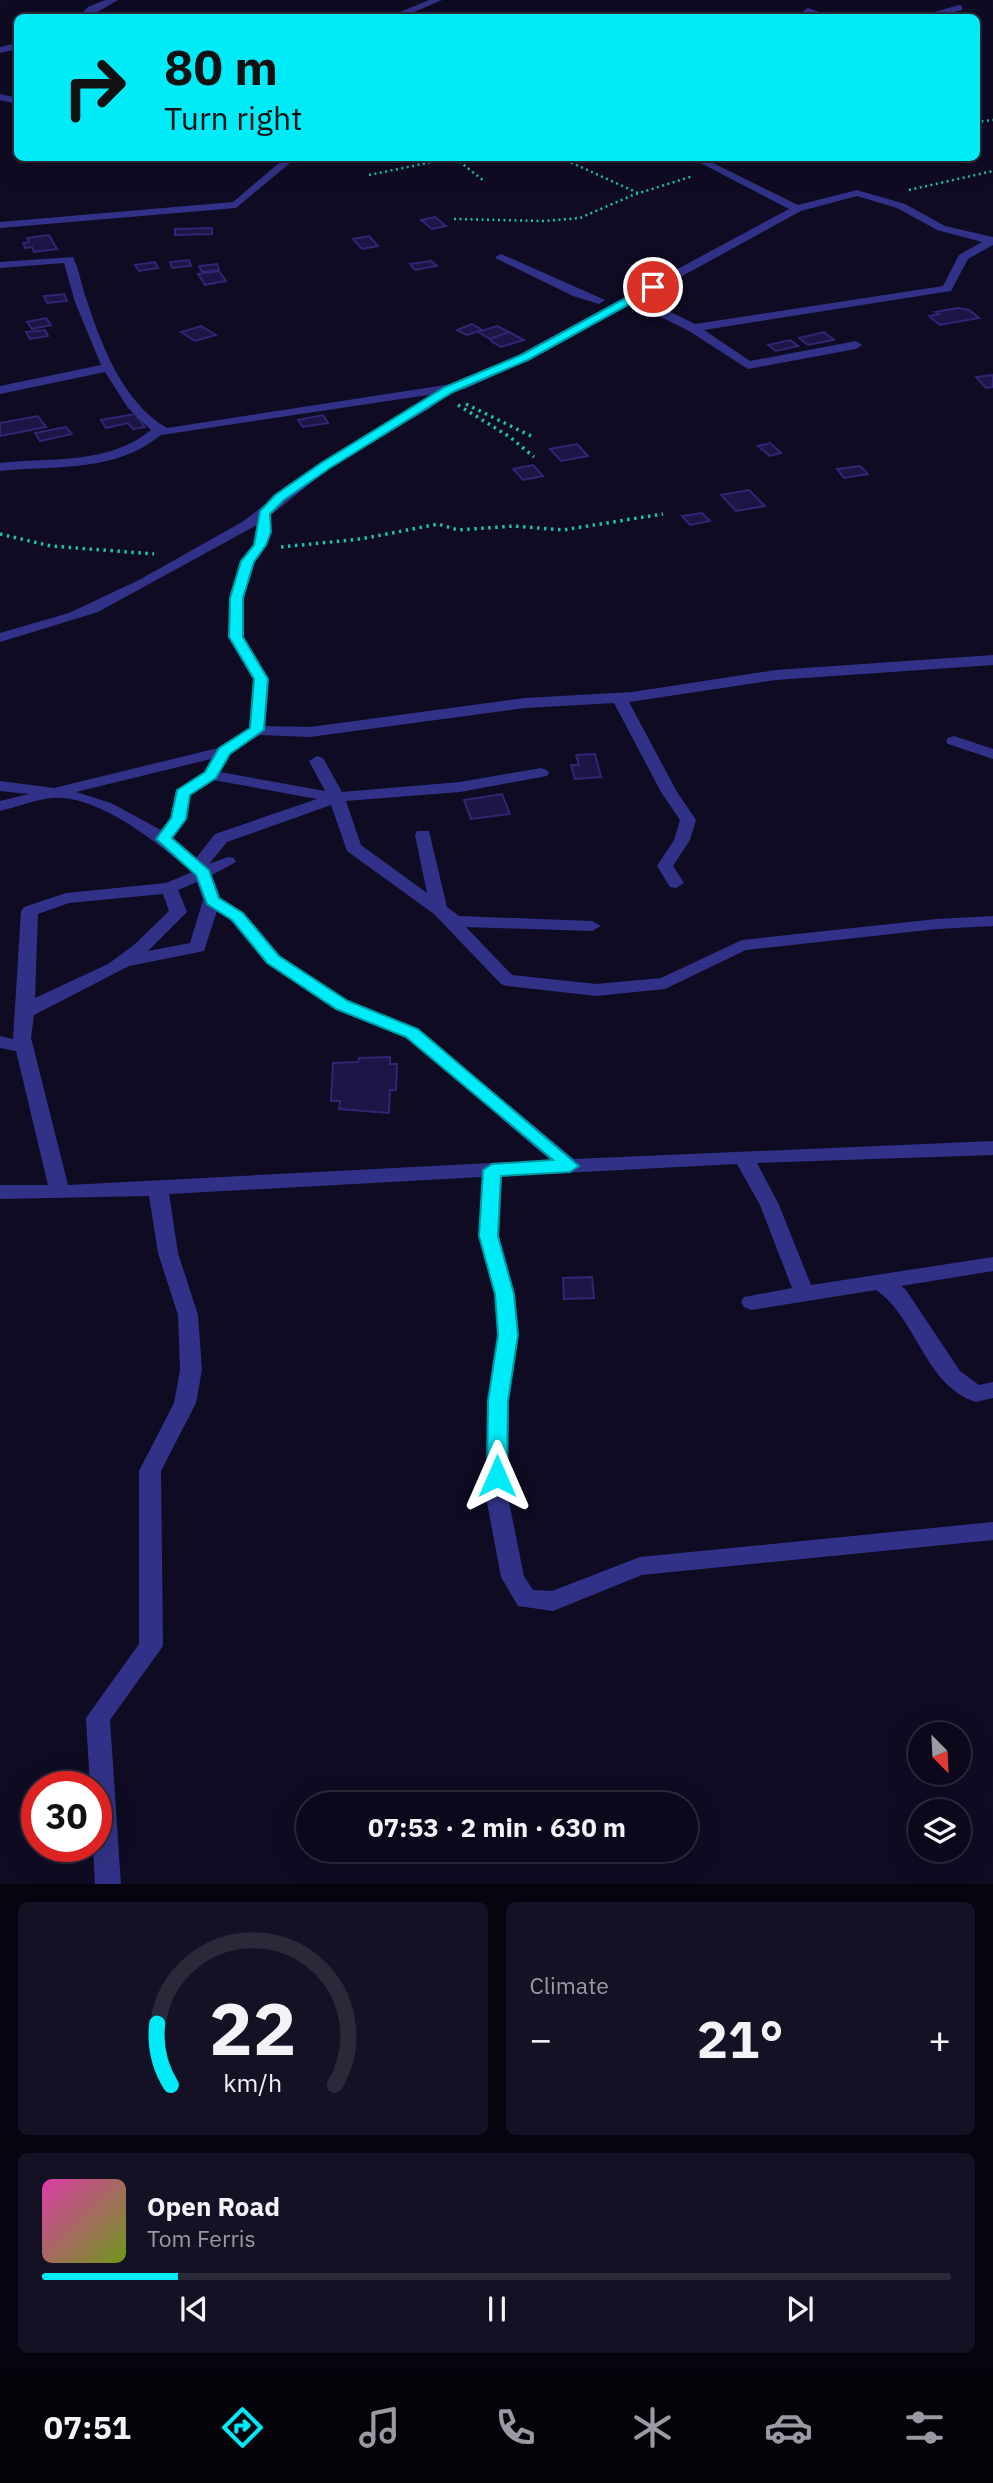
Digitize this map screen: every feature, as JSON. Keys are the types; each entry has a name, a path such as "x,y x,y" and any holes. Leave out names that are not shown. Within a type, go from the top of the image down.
{"street":[{"path":"85,14 113,0"},
{"path":"400,14 437,0"},
{"path":"934,14 959,8"},
{"path":"808,10 818,14"},
{"path":"0,225 236,205 287,161"},
{"path":"702,161 797,209"},
{"path":"0,638 17,630 56,622 150,582 188,558 241,531 264,514 279,498 326,466 446,392 524,357 797,209 857,193 882,200 941,228 993,240"},
{"path":"693,328 947,289 963,257 993,240"},
{"path":"501,257 577,294 616,307"},
{"path":"0,265 69,259 75,292 96,344 132,403 159,430"},
{"path":"599,300 631,298 693,328 748,365 856,345"},
{"path":"0,390 109,367"},
{"path":"0,467 100,460 142,443 159,430 190,429 372,399 446,392"},
{"path":"257,730 261,679 236,637 236,598 248,561 264,532 264,514"},
{"path":"0,806 224,751 257,730 310,732 525,703 619,698 776,675 993,660"},
{"path":"619,698 669,792 688,820 682,840 665,866 676,883"},
{"path":"954,741 993,754"},
{"path":"163,839 178,819 183,793 210,775 224,751"},
{"path":"317,761 337,797 353,847 455,921 592,926"},
{"path":"210,775 337,797 460,787 541,773"},
{"path":"0,786 63,791 131,815 200,871 212,900 237,917 273,959 342,1005 412,1033 570,1166"},
{"path":"200,871 221,838 337,797"},
{"path":"423,835 439,909 507,980 596,990 665,983 742,945 937,923 993,921"},
{"path":"60,1192 24,1047 30,911 66,898 169,888 200,871 228,862"},
{"path":"24,1012 39,1001 73,989 126,961 178,912 169,888"},
{"path":"126,961 198,947 212,900"},
{"path":"0,1042 24,1047"},
{"path":"0,1192 158,1189 742,1157 993,1148"},
{"path":"742,1157 760,1180 777,1222 785,1252 804,1292"},
{"path":"492,1170 489,1236 505,1294 508,1335 498,1401 497,1497 513,1577 526,1598 553,1601 640,1566 993,1531"},
{"path":"108,1884 98,1718 150,1646 150,1471 185,1403 191,1370 188,1315 168,1253 158,1189"},
{"path":"751,1302 877,1280 993,1264"},
{"path":"877,1280 899,1295 952,1377 976,1394 993,1390"}],"path":[{"path":"369,175 433,161"},
{"path":"459,161 484,181"},
{"path":"568,161 639,193"},
{"path":"454,219 544,221 580,218 639,193 717,169"},
{"path":"882,200 904,191 993,171"},
{"path":"446,392 531,436"},
{"path":"446,392 534,457"},
{"path":"257,548 361,538 438,524 458,530 514,526 563,530 663,514"},
{"path":"0,534 51,546 188,558"}],"building":[{"path":"435,217 446,226 432,229 421,220"},
{"path":"212,228 212,234 175,235 175,229"},
{"path":"49,235 57,249 34,252 32,247 25,248 23,243 29,242 27,238"},
{"path":"369,236 378,246 362,249 353,239"},
{"path":"189,260 191,266 172,268 170,262"},
{"path":"431,261 437,266 415,270 410,264"},
{"path":"155,262 158,268 139,271 135,265"},
{"path":"217,264 219,270 202,272 199,266"},
{"path":"219,271 226,281 205,285 198,274"},
{"path":"64,294 67,301 47,303 44,296"},
{"path":"958,308 969,310 979,318 940,325 929,316 939,314 935,312"},
{"path":"46,318 51,325 32,329 27,322"},
{"path":"472,324 482,330 467,335 457,330"},
{"path":"201,326 216,335 195,341 181,332"},
{"path":"497,326 509,332 490,339 478,332"},
{"path":"45,330 48,336 30,339 26,332"},
{"path":"509,332 524,340 501,347 490,339"},
{"path":"824,332 834,340 808,345 799,338"},
{"path":"790,340 798,346 776,351 768,345"},
{"path":"993,375 993,387 986,388 976,377"},
{"path":"135,414 145,427 133,429 128,423 106,428 101,420"},
{"path":"323,415 328,423 303,427 298,420"},
{"path":"38,416 46,427 0,436 0,423"},
{"path":"66,427 72,434 40,441 35,433"},
{"path":"770,443 781,453 770,456 758,446"},
{"path":"577,444 588,456 561,461 550,449"},
{"path":"533,465 543,476 523,480 513,469"},
{"path":"860,466 868,474 844,478 837,469"},
{"path":"749,490 765,506 736,511 721,495"},
{"path":"702,513 710,521 690,525 682,516"},
{"path":"595,754 601,777 575,779 571,765 579,765 576,755"},
{"path":"502,794 510,814 471,819 464,800"},
{"path":"390,1057 390,1064 397,1064 396,1090 390,1090 389,1113 339,1109 340,1101 331,1101 333,1063 358,1062 359,1058"},
{"path":"592,1277 594,1298 564,1299 563,1278"}],"route":[{"path":"497,1476 498,1401 508,1335 505,1294 489,1236 492,1170 570,1166 412,1033 342,1005 273,959 237,917 212,900 203,873 163,839 178,819 183,793 210,775 224,751 257,730 261,679 236,637 236,598 248,561 260,545 264,532 264,514 279,498 326,466 449,390 501,369 653,287"}]}
